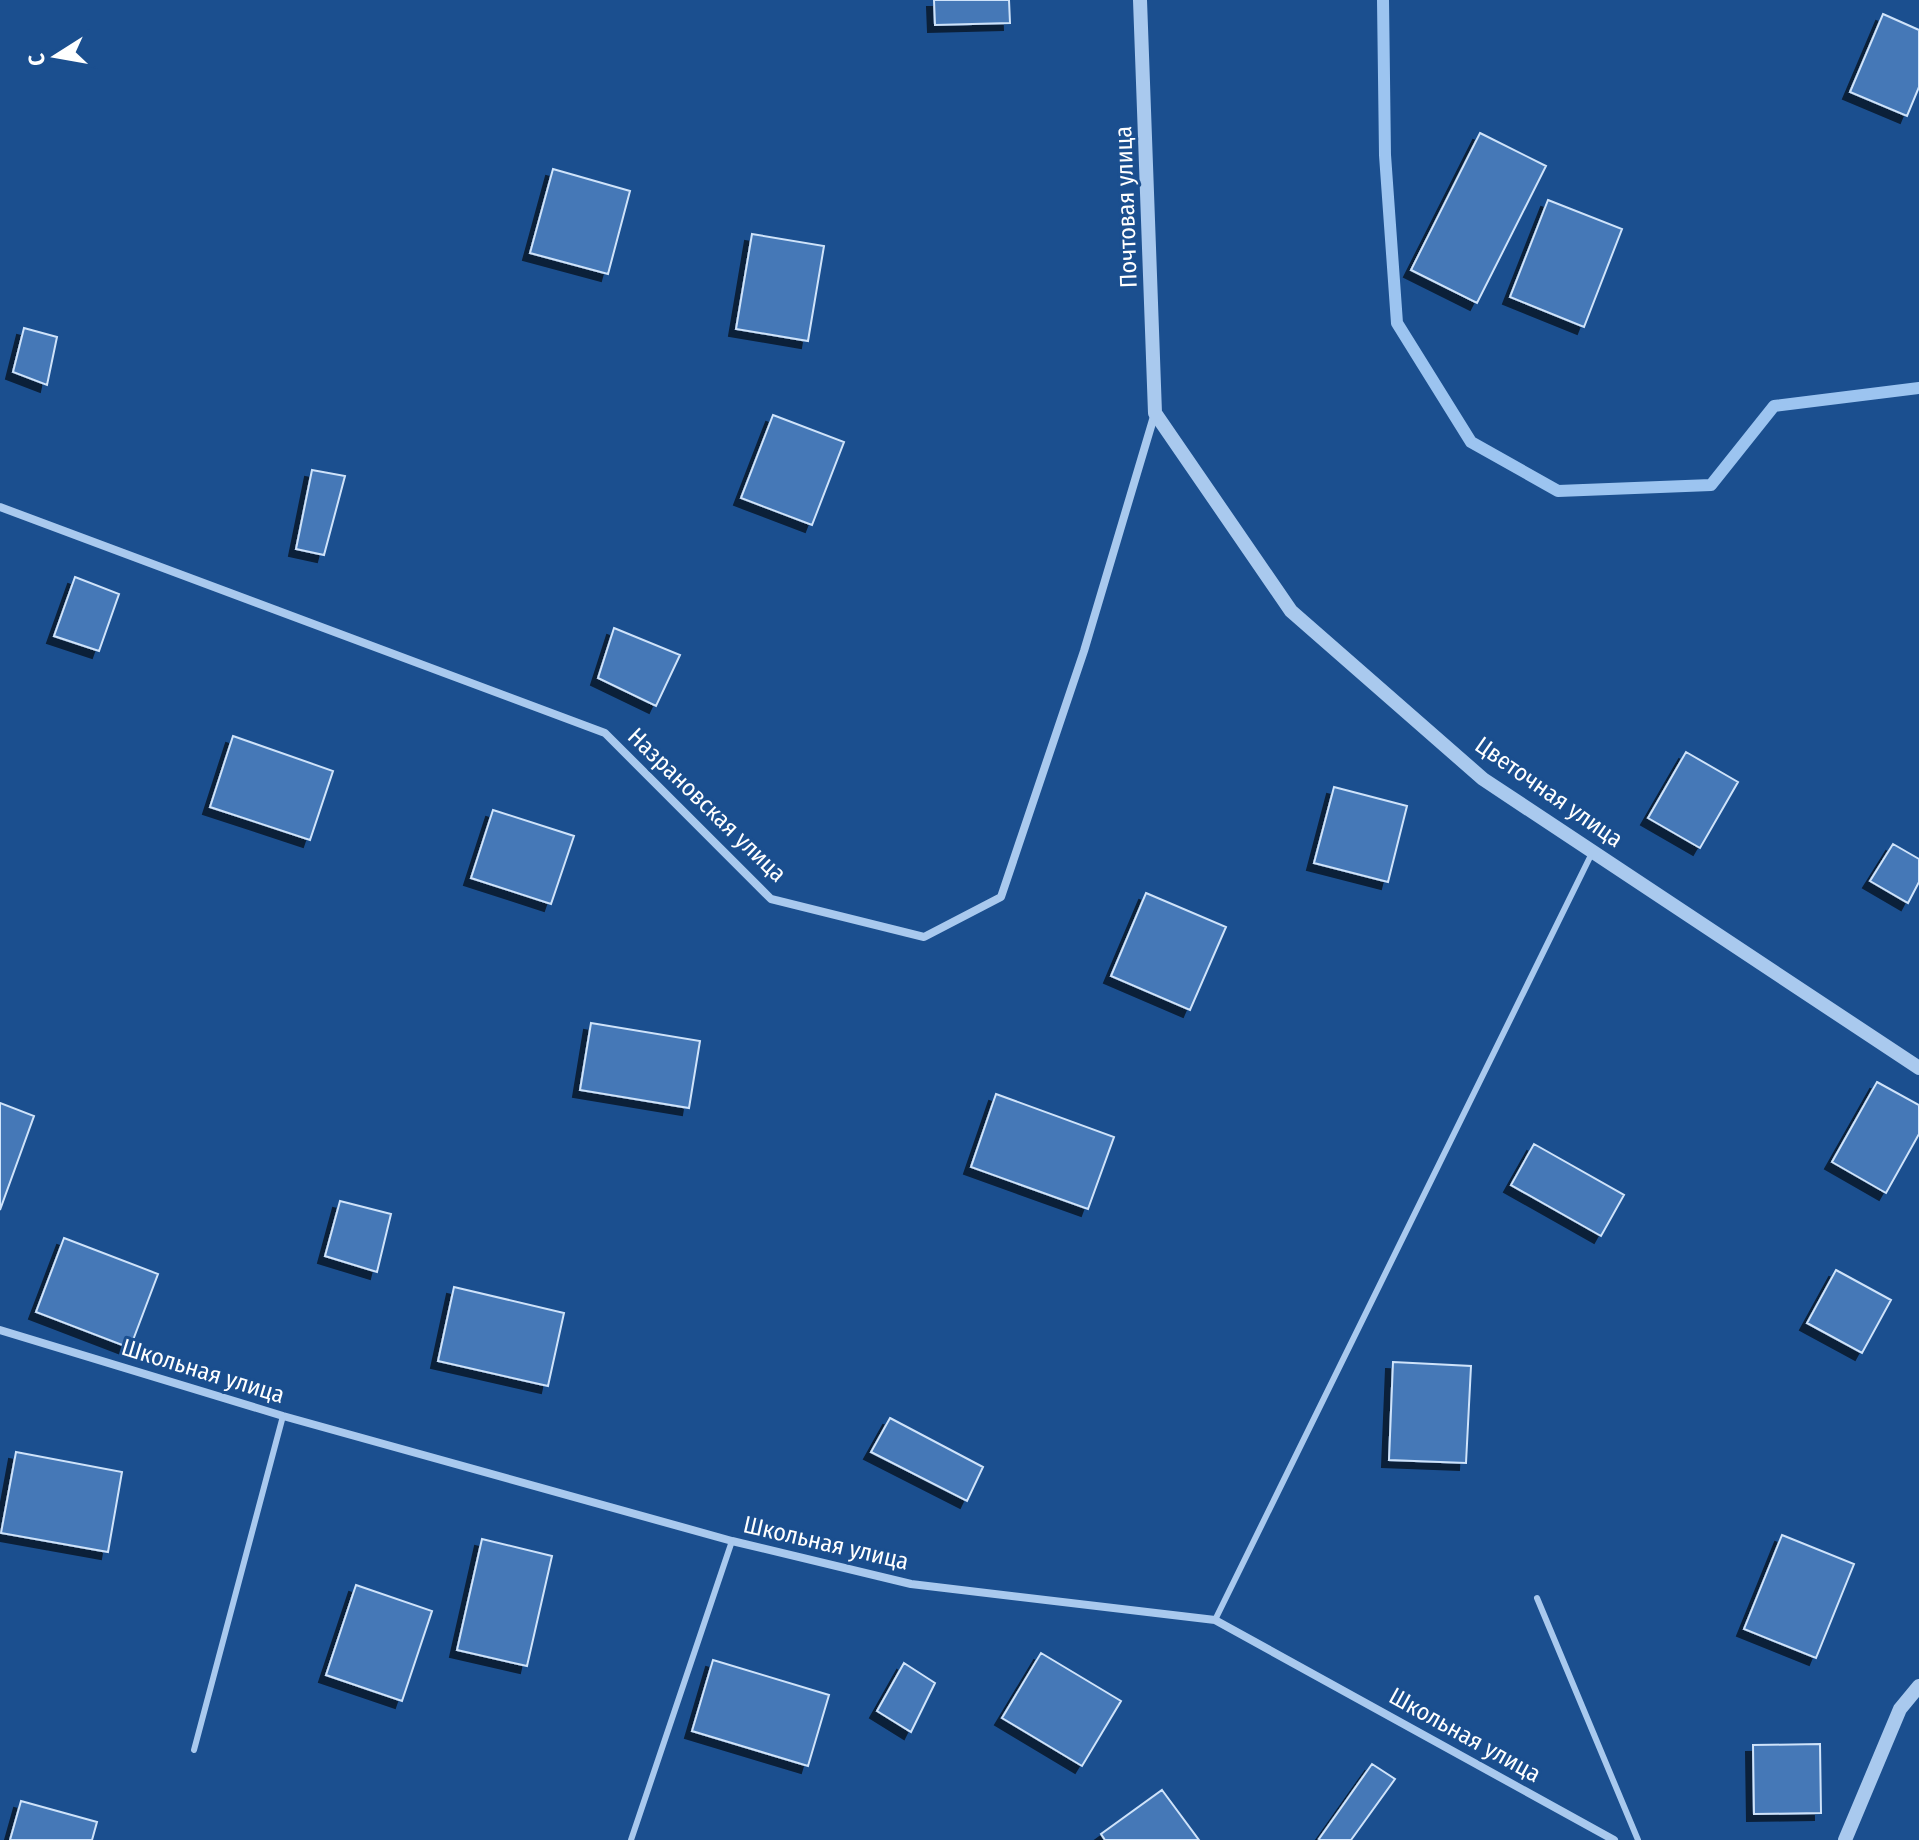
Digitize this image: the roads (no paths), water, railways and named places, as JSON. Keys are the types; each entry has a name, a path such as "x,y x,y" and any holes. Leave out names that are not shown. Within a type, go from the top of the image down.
{"street":[{"name":"Почтовая улица","path":"1140,0 1155,413"},
{"name":"Назрановская улица","path":"0,507 605,733 771,899 924,937 1001,897 1084,651 1155,413"},
{"name":"Цветочная улица","path":"1155,413 1291,611 1483,779 1919,1068"},
{"name":"Школьная улица","path":"0,1330 283,1416 732,1541 911,1584 1215,1620 1614,1840"},
{"path":"1845,1840 1900,1709 1919,1686"}],"lane":[{"path":"1215,1620 1593,851"},
{"path":"194,1750 283,1416"},
{"path":"631,1840 732,1541"},
{"path":"1537,1598 1638,1840"}],"waterway":[{"path":"1383,0 1385,155 1397,323 1471,442 1558,491 1711,485 1774,406 1919,388"}]}
